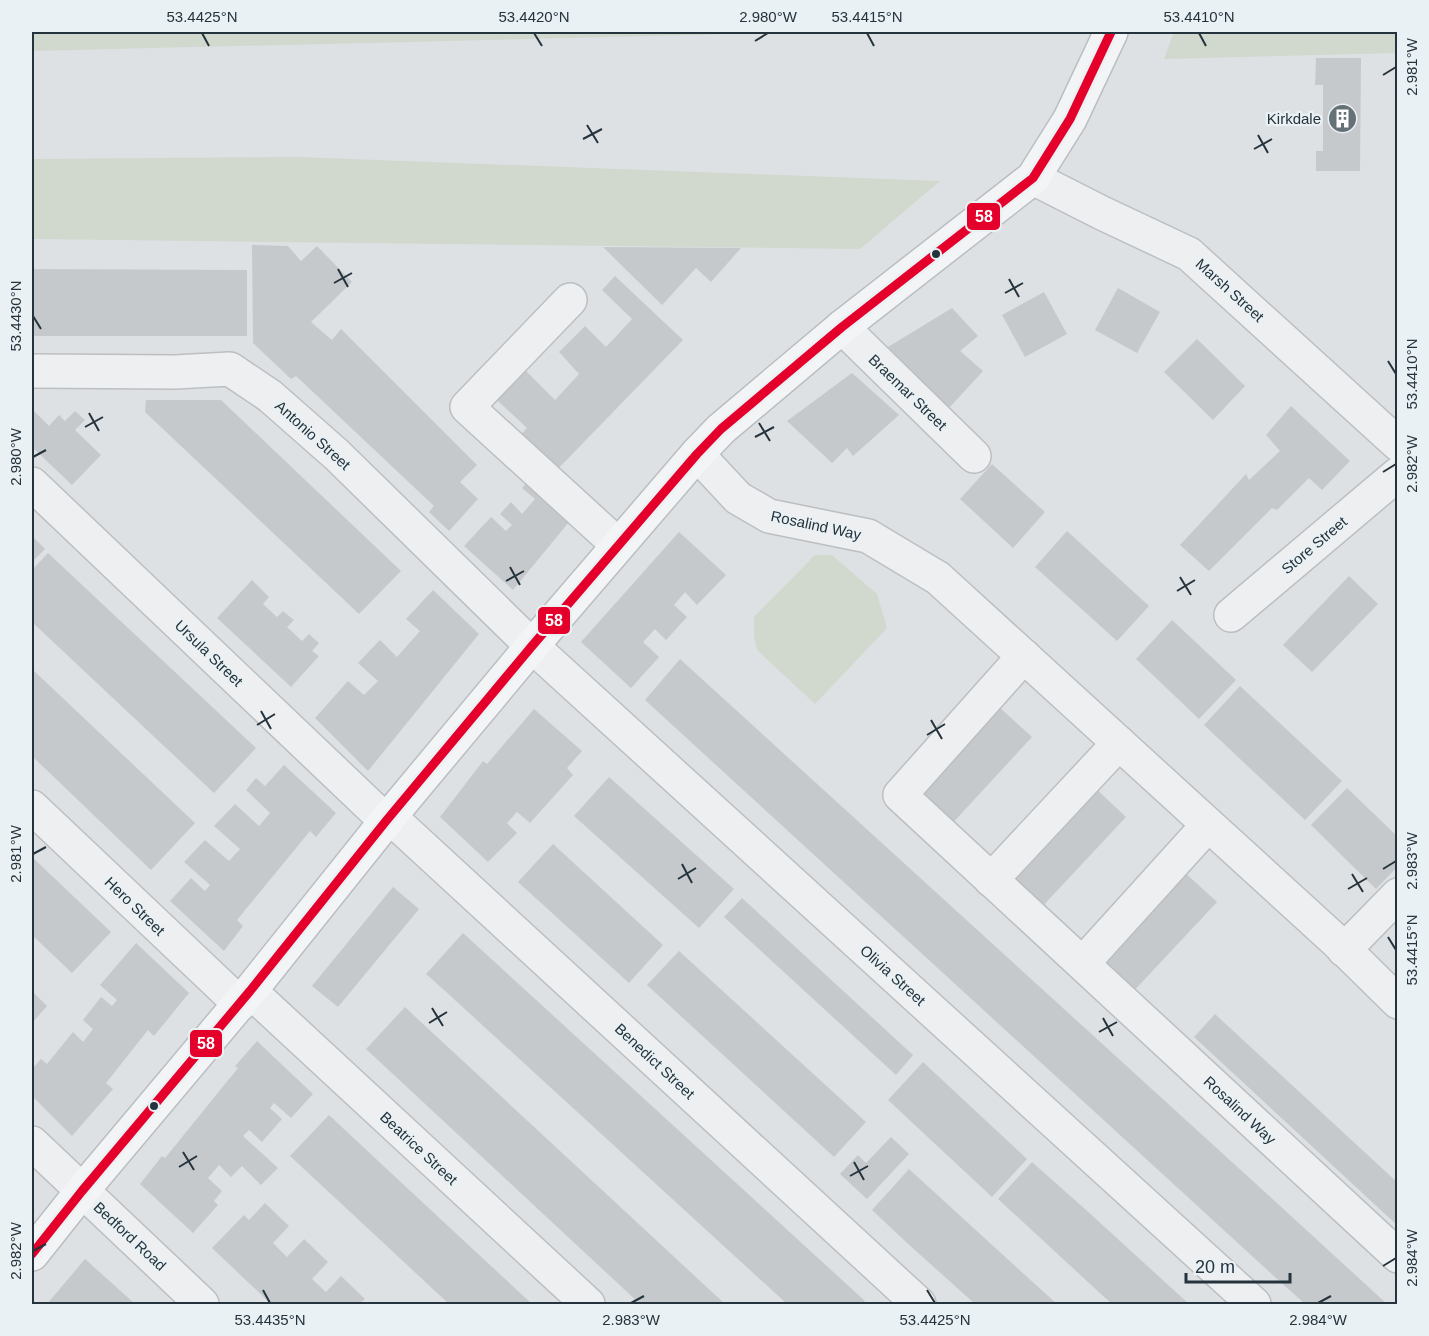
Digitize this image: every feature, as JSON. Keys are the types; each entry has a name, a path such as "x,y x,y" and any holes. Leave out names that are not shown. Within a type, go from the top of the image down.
{"main road":[{"path":"32,1254 82,1191 245,998 388,819 618,544 697,454 721,429 842,327 1034,178 1070,119 1111,32"}],"street":[{"name":"Marsh Street","path":"1034,178 1189,254 1398,444"},
{"path":"570,300 467,407 618,544"},
{"name":"Braemar Street","path":"842,327 974,456"},
{"name":"Antonio Street","path":"32,372 175,372 230,369 270,396 337,455 532,646"},
{"name":"Rosalind Way","path":"697,454 738,498 769,516 868,536 938,578 1398,1002"},
{"name":"Store Street","path":"1231,615 1398,474"},
{"name":"Ursula Street","path":"32,484 388,819"},
{"name":"Olivia Street","path":"532,646 1254,1305"},
{"name":"Rosalind Way","path":"1024,656 900,795 1398,1256"},
{"path":"991,880 1119,743"},
{"name":"Hero Street","path":"32,807 245,998"},
{"name":"Benedict Street","path":"388,819 919,1305"},
{"path":"1083,963 1208,825"},
{"path":"1344,950 1398,895"},
{"name":"Beatrice Street","path":"245,998 588,1305"},
{"name":"Bedford Road","path":"32,1143 202,1305"}],"shaded area":[{"path":"32,32 821,32 32,51"},
{"path":"1174,32 1397,32 1397,53 1164,59"},
{"path":"299,157 940,181 860,249 32,239 32,159"},
{"path":"815,555 832,555 877,594 887,628 815,704 757,650 754,617"}],"building":[{"name":"Kirkdale","path":"1316,58 1361,58 1360,171 1316,171 1316,151 1323,151 1323,85 1315,85"},
{"path":"252,245 288,246 301,261 317,246 352,282 311,322 332,340 341,329 477,465 460,482 478,499 449,531 429,512 434,506 296,376 291,379 253,343"},
{"path":"603,247 741,248 711,282 696,268 662,305"},
{"path":"32,269 247,270 247,336 32,336"},
{"path":"615,276 683,340 552,475 515,441 527,428 497,400 526,371 555,400 579,374 559,352 585,326 606,347 632,319 602,290"},
{"path":"1118,288 1160,312 1137,353 1095,330"},
{"path":"1044,292 1067,334 1025,357 1002,315"},
{"path":"952,308 978,336 960,351 983,371 949,408 888,347"},
{"path":"1197,339 1245,386 1213,420 1164,372"},
{"path":"852,373 899,415 853,456 847,448 832,463 787,421"},
{"path":"146,400 221,400 401,571 359,614 145,412"},
{"path":"1291,406 1350,461 1322,490 1309,478 1277,510 1272,508 1209,571 1180,545 1246,474 1249,480 1280,451 1266,435"},
{"path":"32,409 49,426 59,415 65,421 75,411 85,420 75,430 101,455 72,485 32,447"},
{"path":"992,464 1045,512 1013,548 960,499"},
{"path":"532,477 574,516 513,590 464,546 491,517 506,531 512,525 500,514 511,502 522,514 535,499 522,488"},
{"path":"1067,531 1149,606 1117,641 1035,567"},
{"path":"679,532 726,575 697,605 685,592 674,605 687,617 666,640 655,629 643,642 659,657 631,688 581,642"},
{"path":"32,536 45,549 32,562"},
{"path":"48,553 256,748 214,793 32,622 32,570"},
{"path":"1349,576 1378,604 1312,672 1283,645"},
{"path":"252,580 269,597 263,604 277,617 283,611 294,620 287,627 302,641 309,634 319,643 312,651 319,656 291,687 217,618"},
{"path":"433,590 479,634 368,771 315,718 348,681 364,695 378,681 358,663 380,640 397,657 420,631 406,619"},
{"path":"1172,620 1236,680 1199,719 1136,659"},
{"path":"680,659 1387,1304 1305,1304 1276,1278 645,700"},
{"path":"32,669 195,823 151,870 32,756"},
{"path":"1240,686 1342,781 1305,820 1204,725"},
{"path":"998,706 1032,737 949,827 915,795"},
{"path":"534,709 582,751 567,768 573,775 530,823 517,812 507,823 517,833 488,862 440,817 483,761 487,764"},
{"path":"284,765 336,813 316,837 310,831 237,920 243,926 224,951 170,901 191,878 205,891 210,885 184,862 205,840 229,861 240,849 214,826 235,804 259,826 270,813 246,790 256,778 265,786"},
{"path":"609,777 734,889 699,928 574,816"},
{"path":"1092,785 1126,817 1039,910 1005,878"},
{"path":"1347,788 1398,837 1398,866 1376,889 1311,825"},
{"path":"553,844 663,945 629,983 518,882"},
{"path":"32,857 111,932 72,973 32,935"},
{"path":"1183,871 1217,902 1130,995 1096,964"},
{"path":"393,887 419,909 338,1007 312,986"},
{"path":"742,898 913,1055 896,1075 724,917"},
{"path":"463,933 865,1301 862,1304 787,1304 426,974"},
{"path":"136,943 189,993 154,1036 148,1030 106,1083 113,1089 72,1136 32,1096 32,1069 41,1059 47,1064 73,1032 83,1042 93,1029 83,1020 101,997 112,1006 117,1000 100,985"},
{"path":"679,951 866,1122 834,1157 647,985"},
{"path":"32,991 47,1006 32,1023"},
{"path":"405,1007 725,1304 640,1304 366,1049"},
{"path":"1215,1014 1398,1183 1398,1226 1194,1037"},
{"path":"257,1041 313,1094 291,1118 274,1103 270,1108 282,1119 262,1142 249,1130 243,1136 278,1168 261,1185 242,1166 231,1177 219,1165 208,1178 222,1191 214,1201 218,1205 193,1233 140,1184 162,1156 165,1158 238,1068 235,1066"},
{"path":"923,1062 1027,1159 992,1197 888,1100"},
{"path":"329,1115 532,1304 449,1304 290,1156"},
{"path":"891,1137 909,1154 867,1199 840,1174 858,1155 866,1163"},
{"path":"1032,1162 1189,1304 1112,1304 1102,1295 998,1199"},
{"path":"909,1169 1057,1304 975,1304 906,1242 872,1210"},
{"path":"265,1203 289,1226 273,1243 287,1257 304,1239 328,1262 312,1279 326,1292 341,1276 365,1299 359,1304 271,1304 212,1248 244,1215 249,1220"},
{"path":"85,1259 135,1304 47,1304"}],"transit line":[{"name":"58","path":"32,1254 250,991 386,821 697,454 721,429 842,327 1033,178 1070,119 1111,32"}],"place":[{"name":"Kirkdale","path":"1342,118"}]}
